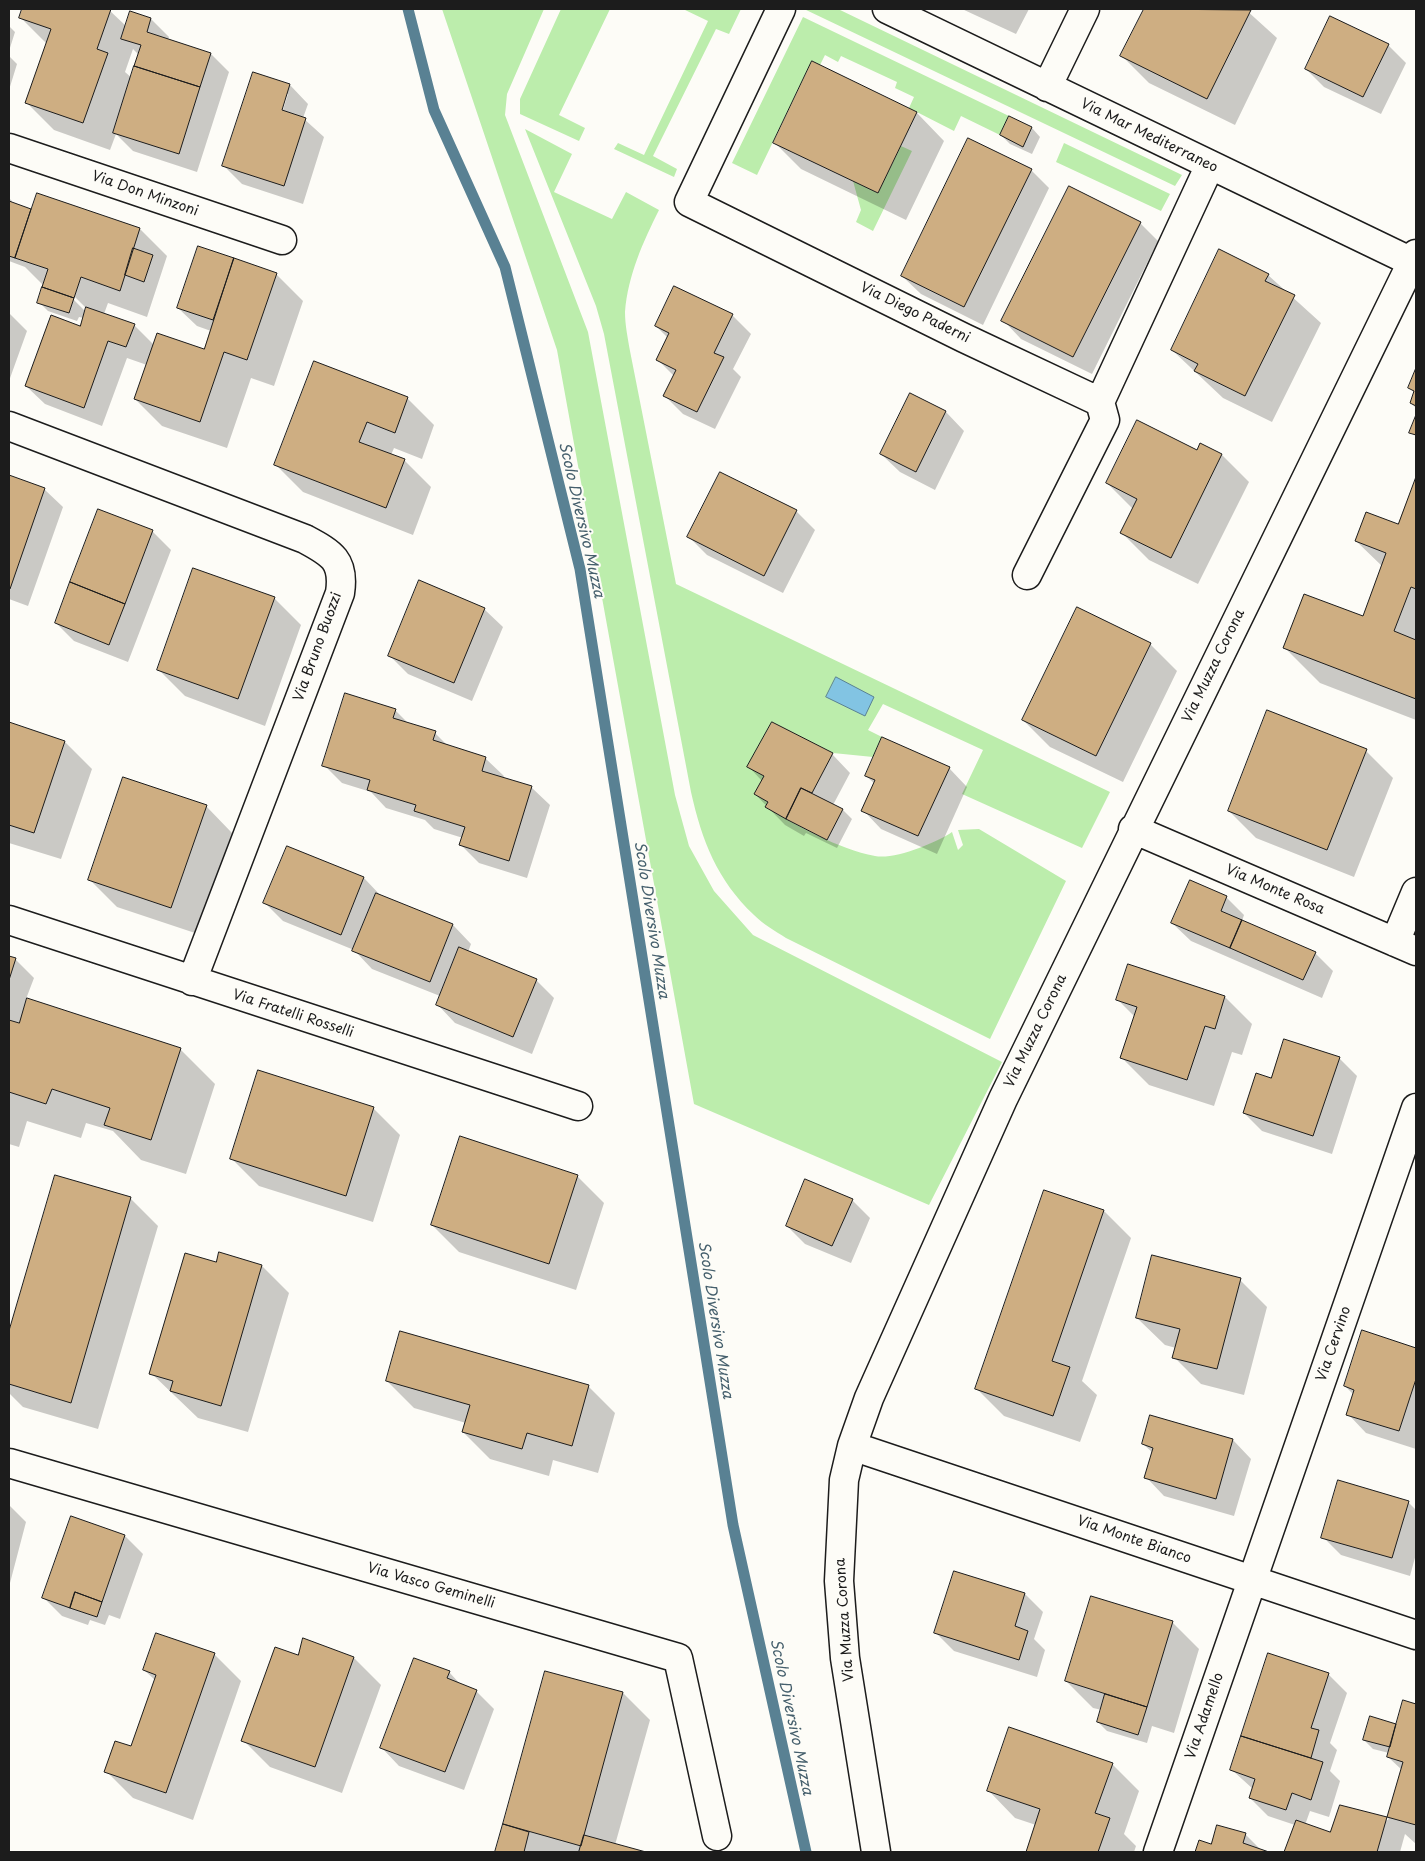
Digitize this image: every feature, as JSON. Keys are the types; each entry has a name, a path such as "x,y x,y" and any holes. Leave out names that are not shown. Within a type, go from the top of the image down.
{"street":[{"name":"Via Diego Paderni","path":"781,9 689,202 964,338 1100,402"},
{"name":"Via Mar Mediterraneo","path":"886,9 1210,165 1414,258"},
{"path":"1048,87 1085,9"},
{"name":"Via Don Minzoni","path":"9,148 282,240"},
{"path":"1027,575 1105,420 1100,402 1210,165"},
{"name":"Via Muzza Corona","path":"876,1852 845,1658 839,1581 843,1489 852,1446 869,1398 1003,1099 1133,829 1414,258"},
{"name":"Via Bruno Buozzi","path":"9,426 305,539 329,552 340,566 342,576 340,593 192,981"},
{"name":"Via Monte Rosa","path":"1133,829 1406,947"},
{"path":"1406,947 1416,892"},
{"name":"Via Fratelli Rosselli","path":"9,920 578,1106"},
{"name":"Via Cervino","path":"1252,1580 1416,1108"},
{"name":"Via Monte Bianco","path":"852,1446 1416,1635"},
{"name":"Via Vasco Geminelli","path":"9,1463 678,1658 717,1836"},
{"name":"Via Adamello","path":"1158,1852 1252,1580"}],"green space":[{"path":"442,9 544,9 507,94 505,115 588,332 675,795 689,846 714,891 753,935 1002,1062 929,1205 694,1104 557,350"},
{"path":"561,9 610,9 559,115 585,128 579,141 520,114 520,99"},
{"path":"683,9 741,9 729,34 716,29 653,156 677,169 674,177 614,149 618,143 644,155 708,21"},
{"path":"804,9 838,9 1182,175 1175,186"},
{"path":"803,17 1009,116 1000,135 961,116 954,131 909,108 914,97 895,88 897,82 841,56 838,62 825,55 820,65 812,61 757,175 732,163"},
{"path":"525,129 572,154 554,192 612,219 626,192 659,210 633,272 629,285 625,317 676,584 1110,792 1082,848 962,794 983,750 883,704 868,730 882,737 873,757 833,753 772,722 748,767 764,776 754,794 768,802 765,807 805,829 847,848 883,857 903,853 926,845 952,832 958,850 963,845 958,830 979,829 1066,881 990,1039 773,930 741,902 730,888 713,859 700,827 691,792 604,334 596,306"},
{"path":"1064,143 1170,194 1161,211 1056,162"},
{"path":"901,146 912,151 873,231 856,222 861,210 853,181 878,193"}],"water":[{"path":"836,677 874,697 865,716 826,697"}],"building":[{"path":"22,9 111,9 97,49 108,53 83,123 25,103 51,29 19,18"},
{"path":"1144,9 1251,10 1207,99 1120,56"},
{"path":"130,11 151,18 147,32 211,53 200,87 134,66 141,45 121,39"},
{"path":"1330,16 1389,44 1363,97 1305,69"},
{"path":"812,61 917,112 878,193 773,143"},
{"path":"134,66 200,87 179,154 113,133"},
{"path":"253,72 290,84 282,110 306,118 284,186 222,166"},
{"path":"1009,116 1032,127 1023,147 1000,135"},
{"path":"968,138 1032,169 964,307 901,276"},
{"path":"1069,186 1141,222 1073,357 1001,321"},
{"path":"37,193 140,228 120,291 81,277 74,298 42,287 48,269 15,258"},
{"path":"9,201 31,209 15,258 9,256"},
{"path":"198,246 234,258 213,320 177,308"},
{"path":"133,248 153,255 144,282 125,275"},
{"path":"1219,249 1269,274 1265,281 1295,295 1245,396 1194,371 1198,364 1171,350"},
{"path":"234,258 277,273 247,360 224,352 200,422 134,399 157,333 204,349"},
{"path":"674,286 733,314 714,353 724,357 697,412 663,396 676,370 656,360 669,333 655,326"},
{"path":"42,287 74,298 69,313 37,303"},
{"path":"86,307 135,324 126,347 108,341 84,408 25,386 51,315 80,326"},
{"path":"314,361 408,397 395,433 367,422 359,442 405,459 386,508 274,465"},
{"path":"1416,368 1416,406 1410,403 1414,391 1408,388"},
{"path":"910,393 946,411 916,472 880,454"},
{"path":"1416,415 1416,435 1409,433"},
{"path":"1137,420 1197,450 1200,443 1222,454 1171,558 1120,533 1137,499 1106,483"},
{"path":"720,472 797,510 764,576 687,537"},
{"path":"9,475 45,488 10,589 9,588"},
{"path":"1416,477 1416,589 1411,587 1394,631 1416,640 1416,699 1283,648 1304,594 1363,616 1386,553 1355,541 1366,512 1398,524"},
{"path":"98,509 153,530 125,604 70,582"},
{"path":"193,568 275,597 238,699 157,670"},
{"path":"419,580 485,608 454,683 388,656"},
{"path":"70,582 125,604 109,645 55,623"},
{"path":"1077,607 1151,643 1096,756 1022,720"},
{"path":"345,693 396,709 393,718 436,731 433,740 486,757 482,771 532,786 509,861 459,845 465,827 414,811 416,805 367,790 370,780 322,766"},
{"path":"1267,710 1367,749 1327,850 1228,811"},
{"path":"9,722 65,741 34,833 9,825"},
{"path":"772,722 833,753 812,793 801,788 786,819 765,807 768,802 754,794 764,776 747,767"},
{"path":"882,737 950,767 918,836 861,811 875,780 865,776"},
{"path":"123,777 207,805 171,908 88,880"},
{"path":"801,788 843,809 827,840 786,819"},
{"path":"287,846 364,877 341,935 263,903"},
{"path":"1190,880 1227,896 1221,911 1242,920 1230,948 1171,923"},
{"path":"376,893 453,924 430,982 352,951"},
{"path":"1242,920 1316,952 1303,980 1230,948"},
{"path":"459,947 537,979 513,1037 436,1005"},
{"path":"9,956 16,958 9,980"},
{"path":"1128,964 1225,996 1215,1029 1205,1026 1187,1080 1120,1058 1137,1007 1116,1000"},
{"path":"27,998 181,1048 151,1140 104,1125 110,1108 52,1089 46,1104 9,1092 9,1020 19,1023"},
{"path":"1284,1039 1340,1057 1313,1136 1243,1113 1256,1073 1271,1078"},
{"path":"258,1070 374,1107 346,1196 230,1159"},
{"path":"460,1136 578,1175 549,1264 431,1225"},
{"path":"55,1175 131,1197 71,1403 9,1384 9,1331"},
{"path":"805,1179 853,1199 832,1246 786,1226"},
{"path":"1044,1190 1104,1210 1052,1361 1070,1367 1053,1416 975,1389"},
{"path":"219,1252 262,1265 221,1406 170,1391 173,1381 149,1374 185,1253 216,1262"},
{"path":"1152,1255 1241,1278 1217,1369 1172,1358 1180,1329 1136,1318"},
{"path":"1362,1330 1416,1348 1416,1379 1399,1431 1346,1415 1354,1390 1344,1386"},
{"path":"400,1331 589,1385 572,1446 527,1433 522,1449 462,1432 470,1405 386,1381"},
{"path":"1150,1415 1233,1439 1216,1499 1144,1478 1153,1448 1142,1444"},
{"path":"1338,1480 1409,1501 1392,1558 1321,1538"},
{"path":"71,1516 125,1535 102,1602 75,1592 70,1608 42,1598"},
{"path":"954,1571 1025,1593 1015,1626 1028,1631 1019,1660 934,1633"},
{"path":"75,1592 102,1602 97,1617 70,1608"},
{"path":"1091,1596 1173,1621 1147,1707 1065,1681"},
{"path":"156,1633 215,1653 166,1793 104,1772 115,1741 131,1746 156,1675 143,1670"},
{"path":"303,1638 354,1657 315,1767 241,1741 275,1647 298,1655"},
{"path":"1268,1653 1329,1673 1311,1728 1319,1730 1311,1758 1241,1736"},
{"path":"414,1658 450,1671 447,1678 477,1690 445,1772 380,1748"},
{"path":"545,1671 623,1692 581,1846 503,1824"},
{"path":"1105,1694 1147,1707 1138,1735 1097,1722"},
{"path":"1403,1700 1416,1704 1416,1825 1387,1817 1403,1762 1387,1757"},
{"path":"1370,1716 1396,1724 1390,1747 1363,1740"},
{"path":"1009,1727 1113,1763 1095,1813 1110,1818 1098,1852 1026,1852 1040,1809 987,1791"},
{"path":"1241,1736 1323,1762 1311,1800 1292,1793 1286,1810 1249,1798 1255,1779 1230,1770"},
{"path":"1340,1805 1387,1817 1377,1852 1284,1852 1296,1820 1330,1832"},
{"path":"503,1824 529,1832 524,1852 495,1852"},
{"path":"1217,1825 1246,1833 1243,1843 1269,1852 1195,1852 1199,1840 1211,1844"},
{"path":"584,1835 646,1852 579,1852"}],"waterway":[{"name":"Scolo Diversivo Muzza","path":"408,9 434,110 505,267 580,569 733,1525 806,1852"}]}
